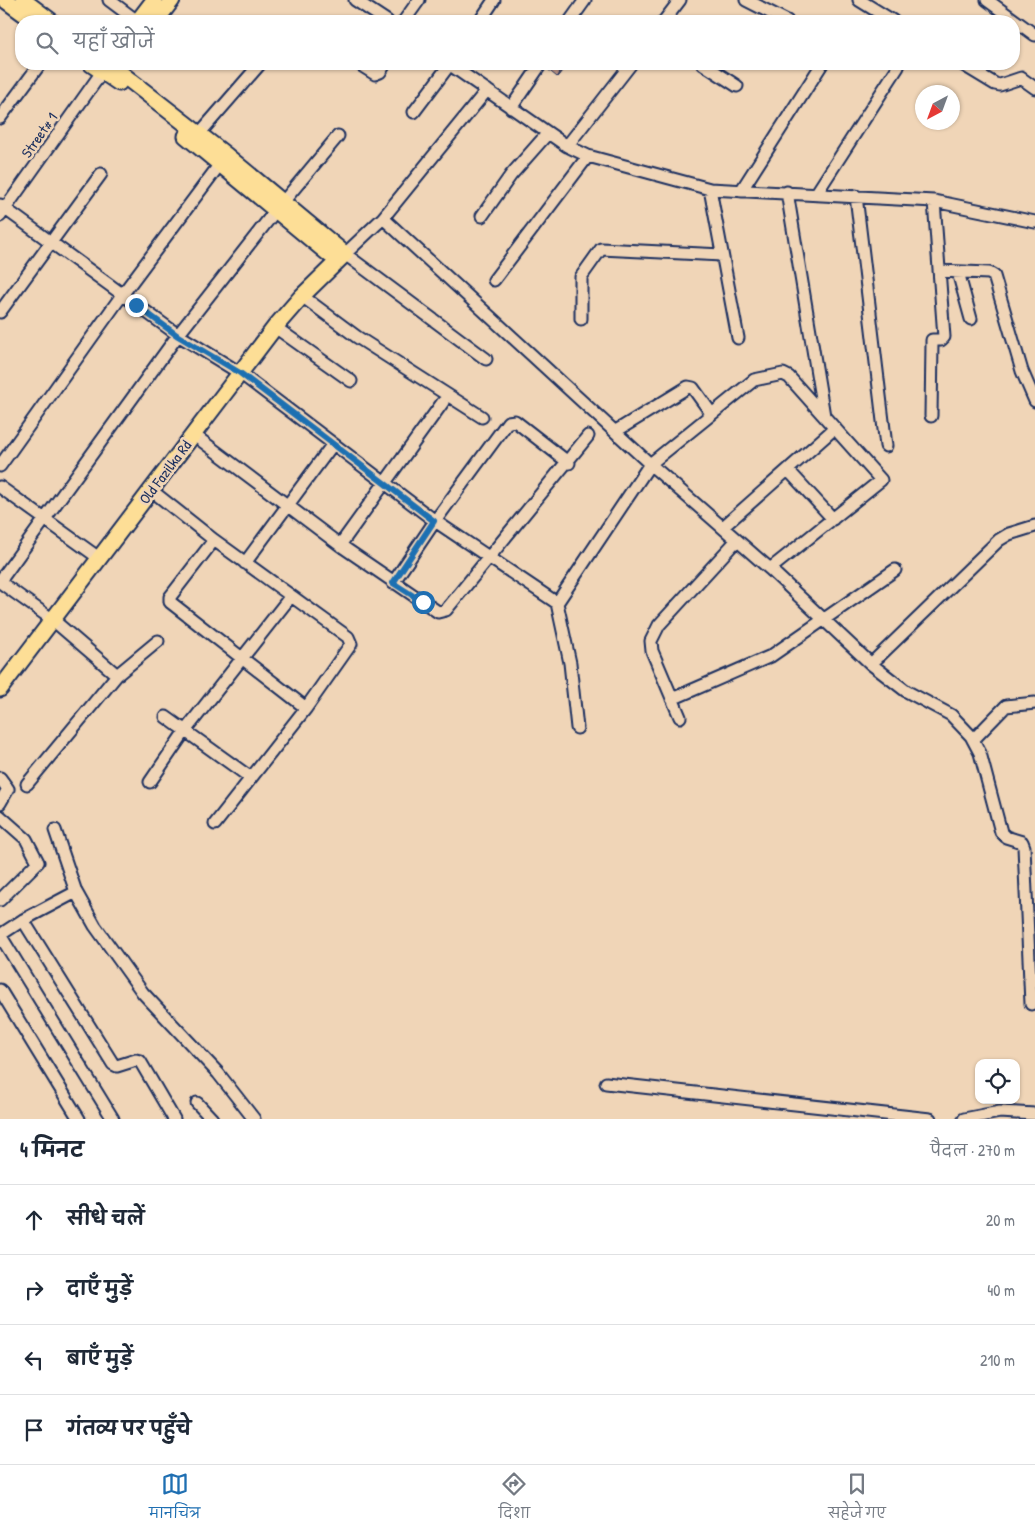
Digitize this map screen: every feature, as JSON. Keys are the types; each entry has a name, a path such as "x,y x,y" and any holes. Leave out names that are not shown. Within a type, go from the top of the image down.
{"main road":[{"path":"6,0 26,15"},
{"path":"23,0 43,15"},
{"path":"143,15 154,0"},
{"path":"161,15 172,0"},
{"path":"112,70 229,167 342,257"},
{"path":"113,70 199,134 229,167"},
{"name":"Old Fazilka Rd","path":"2,681 53,620 275,327 302,296 342,257"}],"street":[{"path":"0,9 6,0"},
{"path":"110,0 130,15"},
{"path":"355,0 378,15"},
{"path":"408,15 419,0"},
{"path":"484,15 494,0"},
{"path":"574,15 584,0"},
{"path":"669,15 680,0"},
{"path":"746,0 775,15"},
{"path":"859,0 883,15"},
{"path":"987,0 1008,15"},
{"path":"1020,24 1035,35"},
{"path":"1,114 35,70"},
{"name":"Street# 1","path":"2,210 108,70"},
{"path":"199,134 255,70"},
{"path":"369,70 375,74 381,70"},
{"path":"414,112 445,70"},
{"path":"458,70 567,146 588,156 710,190 787,192 934,201 1035,222"},
{"path":"510,108 537,70"},
{"path":"567,146 626,70"},
{"path":"712,70 736,86"},
{"path":"741,191 818,70"},
{"path":"816,194 896,70"},
{"path":"972,70 995,84 1000,85 1021,78 1035,88"},
{"path":"486,359 342,257 383,218 488,90"},
{"path":"482,216 511,174 548,133"},
{"path":"117,675 53,620 0,582 178,336 279,206 338,136"},
{"path":"494,280 588,156"},
{"path":"0,466 122,295 229,167"},
{"path":"0,312 101,174"},
{"path":"710,190 738,338"},
{"path":"787,192 824,416"},
{"path":"856,196 886,446"},
{"path":"931,416 932,340 941,340 944,337 934,201"},
{"path":"2,210 50,242 178,336 240,373 434,521 557,603 570,663 577,728"},
{"path":"383,218 650,464 770,569 872,664 906,691 945,710 973,740 980,753 1001,832 1006,837 1022,842 1024,847 1032,943 1031,1004"},
{"path":"581,319 582,277 601,249 722,256"},
{"path":"939,271 989,273 994,276 1022,371 1035,401"},
{"path":"958,272 971,319"},
{"path":"302,296 357,338 482,417"},
{"path":"275,327 351,381"},
{"path":"557,603 650,464 754,380 783,374 789,377 881,480 770,569"},
{"path":"616,431 688,387 693,388 711,413"},
{"path":"340,545 443,402"},
{"path":"393,583 434,521 508,422 515,421 569,463"},
{"path":"722,527 835,428"},
{"path":"194,434 340,545 438,612 442,612 490,557 569,463 588,436"},
{"path":"245,563 333,444"},
{"path":"788,470 833,519"},
{"path":"0,487 99,558"},
{"path":"151,490 214,540 348,637 351,644 306,708 215,824"},
{"path":"872,664 999,540 1009,534 1035,526"},
{"path":"214,540 170,598 170,602 306,708"},
{"path":"680,717 652,651 651,641 654,634 737,540"},
{"path":"672,699 766,660 895,570"},
{"path":"150,782 185,731 290,596"},
{"path":"27,784 117,675 158,641"},
{"path":"973,740 1006,706 1035,703"},
{"path":"166,717 251,778"},
{"path":"0,778 8,789 0,803"},
{"path":"0,816 26,838 38,862 0,900"},
{"path":"55,830 76,892 95,926 142,993 218,1073 254,1119"},
{"path":"76,892 22,920 0,935 113,1119"},
{"path":"22,920 113,1064 117,1066 136,1060 140,1061 174,1119"},
{"path":"0,990 79,1119"},
{"path":"606,1083 930,1119"},
{"path":"197,1103 212,1119"},
{"path":"964,1119 1000,1112 1035,1114"}],"route":[{"path":"136,305 178,336 240,373 434,521 393,583 423,602"}]}
